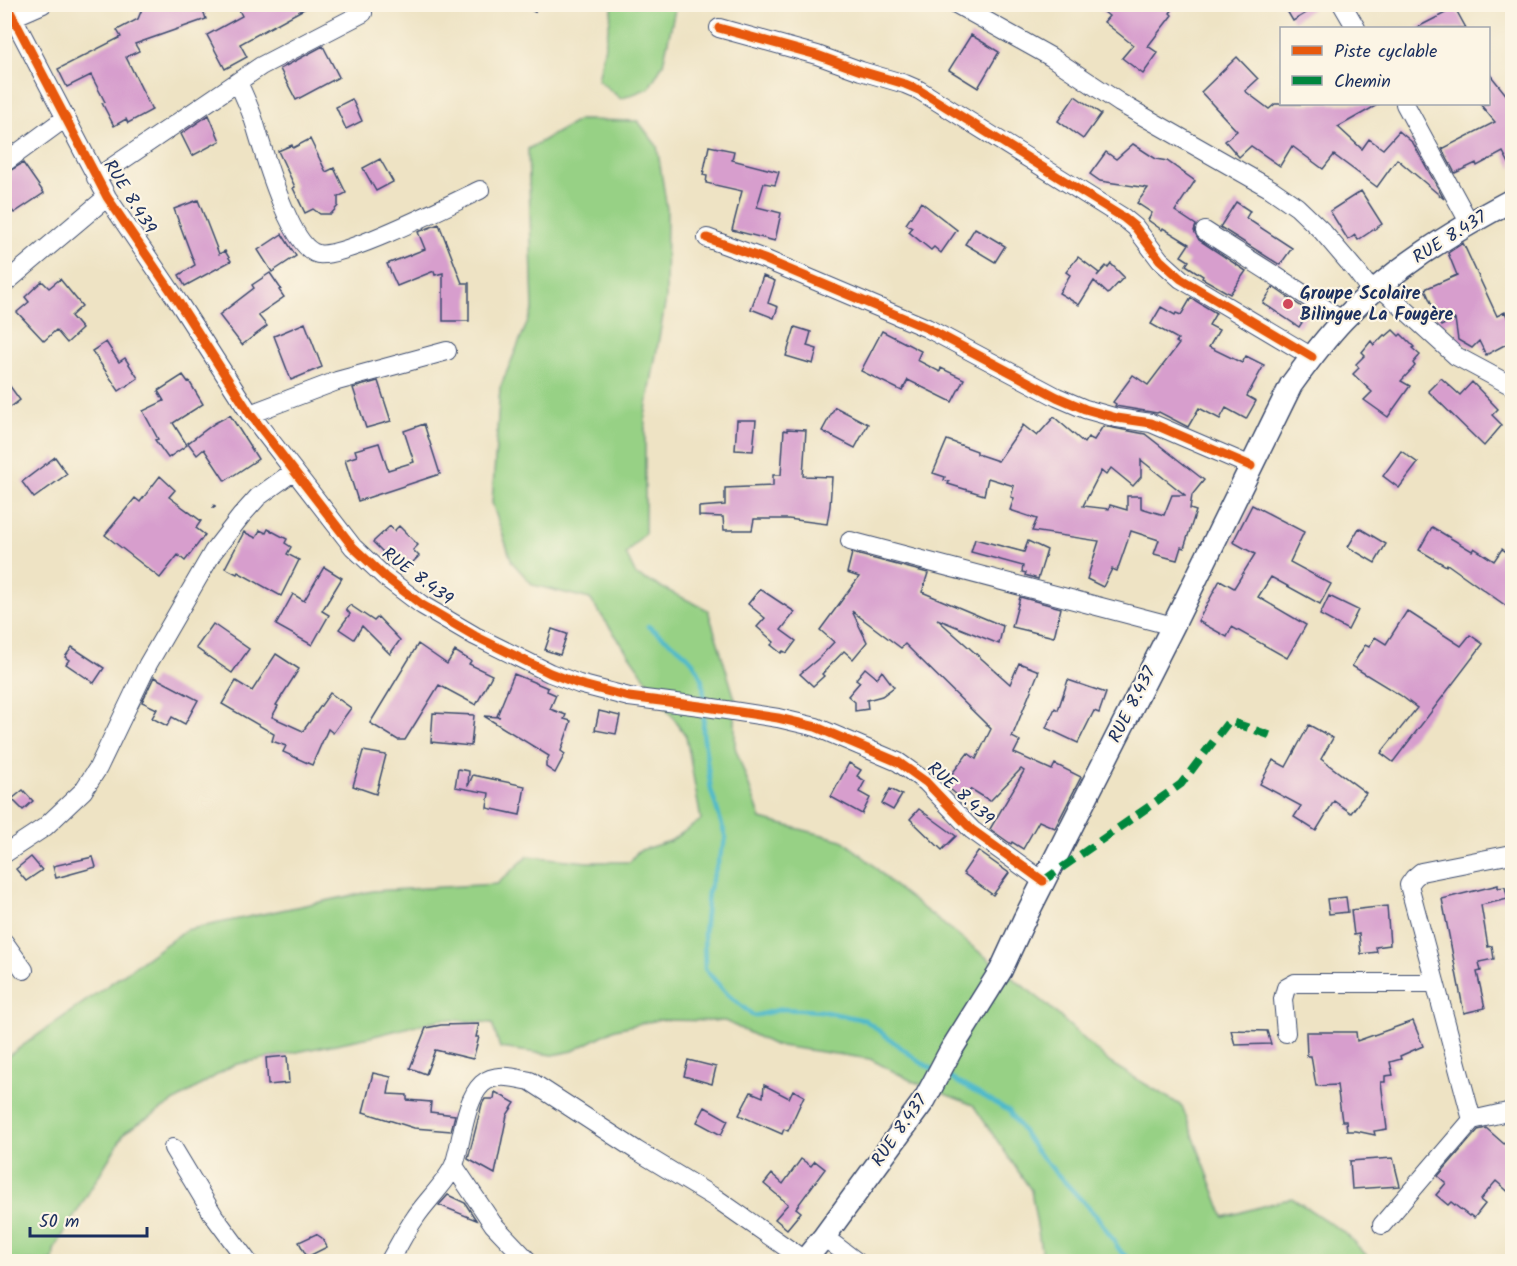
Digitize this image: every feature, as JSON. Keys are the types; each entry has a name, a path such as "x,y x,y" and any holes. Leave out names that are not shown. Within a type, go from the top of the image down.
{"main road":[{"name":"RUE 8.437","path":"804,1261 919,1107 1001,970 1043,881 1173,626 1291,386 1342,321 1375,289 1407,264 1512,200"}],"street":[{"path":"8,14 43,4"},
{"path":"956,4 1051,57 1120,103 1271,189 1297,207 1322,231 1357,272 1375,289 1456,356 1512,386"},
{"path":"1342,4 1355,27"},
{"path":"96,178 238,82 308,40 363,13"},
{"name":"RUE 8.439","path":"8,14 107,197 250,414 353,547 377,569 422,605 475,636 550,673 579,684 629,697 778,718 816,727 898,762 926,782 972,830 1043,881"},
{"path":"720,27 817,55 920,90 1124,218 1141,234 1160,260 1181,279 1312,357"},
{"path":"238,82 293,229 304,246 318,254 342,251 427,216 480,189"},
{"path":"1406,105 1470,224"},
{"path":"4,163 64,119"},
{"path":"4,284 107,197"},
{"path":"1204,231 1304,292 1342,321"},
{"path":"707,238 764,259 927,328 1057,397 1085,409 1117,418 1150,423 1251,466"},
{"path":"250,414 337,381 447,351"},
{"path":"4,854 45,827 83,791 98,768 148,664 213,552 258,497 294,471"},
{"path":"850,541 1173,626"},
{"path":"1472,1120 1409,885 1421,873 1512,855"},
{"path":"4,942 24,970"},
{"path":"1286,1033 1283,999 1286,988 1295,983 1434,983"},
{"path":"389,1262 415,1218 454,1166 467,1114 477,1090 484,1082 493,1078 510,1077 530,1081 717,1199 804,1261"},
{"path":"1382,1225 1472,1120 1512,1111"},
{"path":"173,1148 214,1216 248,1262"},
{"path":"454,1166 493,1224 529,1262"},
{"path":"824,1237 857,1262"}],"path":[{"path":"532,10 540,14"}],"green space":[{"path":"613,5 676,5 663,64 649,88 621,99 598,80"},
{"path":"579,120 638,121 657,146 667,209 666,299 645,416 645,533 626,554 636,575 708,610 735,699 735,747 761,819 842,840 871,863 893,885 1045,1003 1110,1063 1182,1106 1224,1217 1292,1198 1345,1233 1372,1261 1043,1261 1031,1190 973,1105 912,1081 870,1059 774,1045 725,1021 658,1020 615,1029 573,1051 553,1055 500,1048 492,1023 442,1019 370,1037 233,1065 125,1132 54,1250 53,1261 5,1261 4,1059 186,930 373,891 497,884 528,856 587,862 630,862 638,851 670,841 701,820 686,736 590,599 533,585 512,562 492,503 500,388 533,309 528,149"}],"building":[{"path":"144,4 201,4 206,19 135,44 139,51 126,57 152,110 128,123 126,119 114,126 91,75 67,87 58,69 121,37 117,30 138,19"},
{"path":"245,4 313,4 240,44 247,57 225,69 207,35 242,16 238,8"},
{"path":"1094,4 1177,4 1170,13 1172,15 1148,46 1158,53 1143,74 1122,58 1133,45 1104,22 1109,16"},
{"path":"1283,4 1321,4 1293,21"},
{"path":"1455,8 1465,27 1418,27"},
{"path":"971,35 999,52 978,88 949,70"},
{"path":"323,46 339,77 296,100 280,69"},
{"path":"1237,57 1258,79 1245,91 1269,109 1275,104 1377,105 1338,127 1362,149 1369,139 1383,149 1399,131 1413,143 1444,199 1397,159 1377,187 1334,155 1323,169 1292,146 1280,166 1251,146 1239,157 1225,141 1237,131 1201,92"},
{"path":"1490,74 1512,102 1512,169 1503,152 1477,166 1476,163 1455,173 1442,149 1495,122 1481,105 1490,105"},
{"path":"1075,96 1101,114 1083,139 1058,121"},
{"path":"352,99 362,121 346,129 336,107"},
{"path":"209,115 220,141 192,156 181,134"},
{"path":"310,139 326,172 334,168 346,193 338,197 338,206 331,214 320,214 313,209 305,213 278,151 292,145 293,148"},
{"path":"1133,144 1156,159 1167,161 1195,181 1175,211 1196,225 1194,231 1199,240 1246,271 1230,294 1202,278 1203,276 1186,265 1189,261 1181,256 1189,244 1148,220 1152,213 1137,203 1148,188 1100,181 1090,174 1106,152 1116,159"},
{"path":"709,146 734,151 732,160 779,172 775,185 764,183 757,207 781,213 775,241 732,230 742,191 706,183 707,176 703,175"},
{"path":"380,159 393,182 376,191 363,168"},
{"path":"23,163 44,193 14,213 4,200 4,174"},
{"path":"1361,191 1382,224 1358,240 1355,235 1348,240 1330,211"},
{"path":"198,200 219,254 225,251 231,261 185,286 179,275 195,265 174,209"},
{"path":"921,202 957,230 941,253 934,247 931,250 909,232 912,228 906,224"},
{"path":"1236,202 1250,211 1246,218 1292,248 1280,265 1220,227"},
{"path":"439,224 462,283 469,283 469,321 443,321 443,273 435,275 434,271 397,286 387,264 425,249 418,232"},
{"path":"975,228 1005,246 995,262 965,244"},
{"path":"282,234 296,256 272,272 258,250"},
{"path":"1463,243 1497,316 1505,312 1512,328 1512,341 1486,355 1479,341 1472,348 1458,340 1455,319 1441,326 1425,289 1457,275 1448,253"},
{"path":"1078,257 1099,273 1097,276 1111,264 1124,277 1108,294 1094,281 1079,305 1059,293 1070,275 1066,272"},
{"path":"270,273 284,297 258,315 267,326 242,345 219,315 254,288 252,285"},
{"path":"763,276 775,281 768,303 778,307 774,318 751,309"},
{"path":"60,279 82,306 71,316 82,329 67,343 56,330 44,341 17,312 29,302 25,297 42,281 49,288"},
{"name":"Groupe Scolaire Bilingue La Fougère","path":"1273,287 1309,312 1299,327 1263,303"},
{"path":"1191,298 1216,313 1209,325 1219,330 1209,347 1242,363 1246,356 1264,365 1247,396 1256,401 1246,419 1226,408 1220,419 1199,408 1188,427 1159,412 1115,406 1113,402 1133,375 1148,385 1179,344 1176,342 1178,339 1151,324 1161,307 1175,315 1176,313 1181,315"},
{"path":"305,323 322,367 291,380 274,336"},
{"path":"795,327 811,332 807,346 817,349 813,364 786,356"},
{"path":"1393,330 1399,336 1401,334 1420,355 1413,363 1415,366 1401,381 1410,386 1388,417 1364,400 1372,392 1353,374 1359,368 1356,364 1365,355 1362,352 1371,341 1374,345"},
{"path":"882,331 921,351 917,360 940,372 941,368 964,379 952,402 908,380 902,391 861,371"},
{"path":"106,342 119,362 125,358 138,378 119,391 92,351"},
{"path":"183,375 203,404 173,423 187,445 168,458 155,440 158,439 143,411 164,401 158,391"},
{"path":"4,378 20,400 4,412"},
{"path":"1441,378 1460,395 1472,382 1498,409 1492,415 1502,425 1484,446 1428,391"},
{"path":"378,381 391,421 366,428 353,388"},
{"path":"835,407 868,424 855,448 822,431"},
{"path":"230,415 258,459 225,481 204,449 197,455 188,443"},
{"path":"1054,417 1084,443 1088,437 1094,440 1103,426 1145,434 1204,480 1192,495 1190,509 1196,511 1184,548 1181,547 1177,560 1154,554 1159,540 1131,531 1117,571 1112,569 1103,587 1087,579 1099,541 1032,531 1037,519 1010,510 1014,498 1011,497 1014,486 988,478 984,495 948,484 949,482 944,480 945,477 933,473 947,440 998,461 1023,425 1037,436","holes":["1141,460 1185,495 1172,495 1164,515 1141,508 1141,496 1127,496 1127,510 1110,505 1109,509 1083,506 1101,471 1106,475 1111,468 1133,486 1141,477"]},
{"path":"737,420 756,420 753,451 735,450"},
{"path":"424,424 440,474 358,501 345,460 357,456 355,450 379,443 388,470 414,462 404,431"},
{"path":"787,429 806,430 803,476 832,477 827,524 788,519 754,519 752,530 724,530 723,517 699,516 699,507 725,505 725,488 773,486 773,475 781,475 784,430 787,431"},
{"path":"1401,451 1418,463 1399,488 1383,476"},
{"path":"55,457 67,474 34,498 22,482"},
{"path":"160,476 175,490 169,497 201,521 196,528 205,535 185,561 178,555 160,578 105,535 135,498 140,502"},
{"path":"1252,505 1304,532 1290,562 1331,584 1320,604 1271,577 1258,597 1306,625 1287,658 1232,627 1227,637 1198,621 1220,580 1234,588 1255,554 1233,542"},
{"path":"390,526 394,531 399,526 418,545 413,550 419,556 403,572 373,542"},
{"path":"1432,527 1472,551 1474,548 1494,561 1502,549 1512,556 1512,610 1447,564 1446,566 1419,550"},
{"path":"1359,528 1386,544 1375,563 1348,547"},
{"path":"268,529 287,539 285,543 291,547 287,554 299,560 281,596 238,572 237,574 225,568 244,532 256,538 260,530 266,533"},
{"path":"975,539 1024,552 1028,541 1047,550 1038,579 1025,575 1026,573 1022,572 1023,566 971,552"},
{"path":"852,553 928,573 922,592 1003,626 999,644 937,619 1010,684 1019,663 1039,671 1012,737 1020,741 1014,753 1052,770 1055,764 1081,777 1055,828 1039,821 1023,849 1012,842 1011,844 990,829 1024,771 1021,769 990,801 971,789 963,800 944,784 968,753 976,759 991,729 905,644 901,648 852,611 867,642 853,659 844,651 813,686 800,674 834,642 820,630 859,577 847,573"},
{"path":"324,567 342,578 322,611 329,615 312,645 276,625 293,594 304,601"},
{"path":"760,589 795,612 781,630 796,641 787,653 783,651 781,653 771,645 774,642 757,627 765,618 748,604"},
{"path":"1329,596 1358,610 1348,630 1320,615"},
{"path":"1020,597 1061,608 1054,637 1012,627"},
{"path":"350,605 374,621 378,617 400,640 390,654 362,626 354,639 339,629 350,614 346,609"},
{"path":"1407,611 1461,646 1470,635 1483,644 1393,762 1381,753 1417,708 1352,666 1365,645 1369,647 1375,637 1386,644"},
{"path":"213,624 249,649 232,673 196,648"},
{"path":"552,629 567,634 560,655 545,650"},
{"path":"418,644 447,664 455,651 471,661 469,664 492,675 476,705 439,685 405,740 398,740 370,723"},
{"path":"72,647 104,668 94,683 66,664 69,660 65,657"},
{"path":"276,654 299,669 276,705 278,706 272,717 303,731 330,693 351,708 333,733 328,729 312,765 283,752 286,746 272,741 274,734 222,704 236,681 252,691"},
{"path":"865,668 877,678 882,671 894,687 882,696 867,700 868,709 855,711 855,702 848,696 860,682 856,679"},
{"path":"514,674 548,688 547,691 556,695 550,709 566,715 564,719 571,721 561,751 565,754 555,773 546,767 549,756 484,716 500,717 497,716"},
{"path":"154,677 198,700 185,724 172,717 167,726 152,718 157,709 142,702"},
{"path":"1068,680 1106,693 1099,713 1094,711 1078,743 1046,728 1055,708 1058,710"},
{"path":"599,711 620,716 616,734 595,730"},
{"path":"433,713 474,715 471,746 431,742"},
{"path":"1309,725 1333,738 1321,759 1366,793 1351,813 1334,801 1316,831 1294,817 1301,806 1260,784 1273,760 1286,767"},
{"path":"363,751 386,755 376,794 353,786"},
{"path":"849,763 861,770 857,776 865,781 859,792 870,798 862,814 831,797"},
{"path":"458,769 469,771 468,786 473,775 525,786 520,815 487,808 489,793 455,787"},
{"path":"890,789 902,795 893,810 882,804"},
{"path":"23,790 33,801 23,810 12,799"},
{"path":"919,809 956,836 942,850 910,819"},
{"path":"978,851 1009,873 993,895 963,873"},
{"path":"31,857 42,870 26,881 16,869"},
{"path":"93,857 96,867 56,878 53,866"},
{"path":"1498,885 1498,888 1505,887 1508,899 1481,905 1488,947 1492,946 1494,959 1479,962 1481,971 1477,972 1485,1008 1464,1013 1442,899"},
{"path":"1346,897 1348,912 1329,914 1327,899"},
{"path":"1387,906 1390,945 1376,947 1377,952 1361,954 1359,934 1354,935 1351,910"},
{"path":"1413,1021 1423,1046 1400,1056 1401,1059 1390,1062 1393,1075 1385,1076 1385,1082 1381,1082 1387,1129 1374,1131 1375,1135 1347,1131 1346,1121 1342,1121 1337,1085 1316,1086 1311,1056 1307,1056 1306,1032 1356,1032 1357,1041"},
{"path":"479,1024 476,1037 479,1037 473,1059 435,1050 426,1074 410,1068 426,1028 441,1025"},
{"path":"1231,1030 1267,1031 1271,1044 1235,1045"},
{"path":"287,1056 289,1083 268,1085 266,1058"},
{"path":"688,1060 716,1067 712,1084 684,1076"},
{"path":"373,1073 391,1077 388,1094 407,1095 407,1100 431,1102 430,1112 455,1115 451,1131 414,1128 363,1112"},
{"path":"764,1085 789,1098 793,1090 804,1096 788,1131 784,1129 782,1134 739,1115 751,1092 763,1097"},
{"path":"495,1092 515,1103 507,1115 495,1174 468,1159 482,1104 485,1099 494,1099"},
{"path":"705,1107 728,1120 721,1135 697,1122"},
{"path":"1486,1128 1512,1151 1512,1195 1496,1181 1480,1200 1485,1204 1474,1218 1451,1202 1448,1205 1436,1195 1446,1183 1438,1176 1478,1130"},
{"path":"1393,1158 1400,1186 1352,1189 1350,1161"},
{"path":"801,1159 811,1166 815,1161 825,1169 796,1208 801,1212 787,1229 775,1219 788,1204 764,1184 772,1174 783,1184"},
{"path":"448,1195 465,1203 476,1220 439,1205"},
{"path":"316,1234 322,1238 327,1247 307,1257 299,1242"}],"waterway":[{"path":"648,626 679,648 695,664 703,686 704,701"},
{"path":"704,712 703,732 711,790 726,838 708,892 704,933 705,969 728,995 754,1016 782,1009 821,1011 865,1020 920,1062 935,1070"},
{"path":"945,1075 1009,1111 1036,1151 1099,1219 1121,1252 1132,1262"}],"marked path":[{"path":"1043,881 1181,784 1229,721 1272,736"}],"cycle path":[{"path":"6,4 107,197 250,414 353,547 385,577 422,605 475,636 550,673 579,684 629,697 778,718 816,727 898,762 926,782 972,830 1043,881"},
{"path":"719,28 817,55 919,90 1124,218 1135,227 1160,260 1181,279 1312,357"},
{"path":"707,238 764,259 927,328 1057,397 1085,409 1117,418 1151,423 1251,466"}],"place":[{"name":"Groupe Scolaire Bilingue La Fougère","path":"1288,304"}]}
